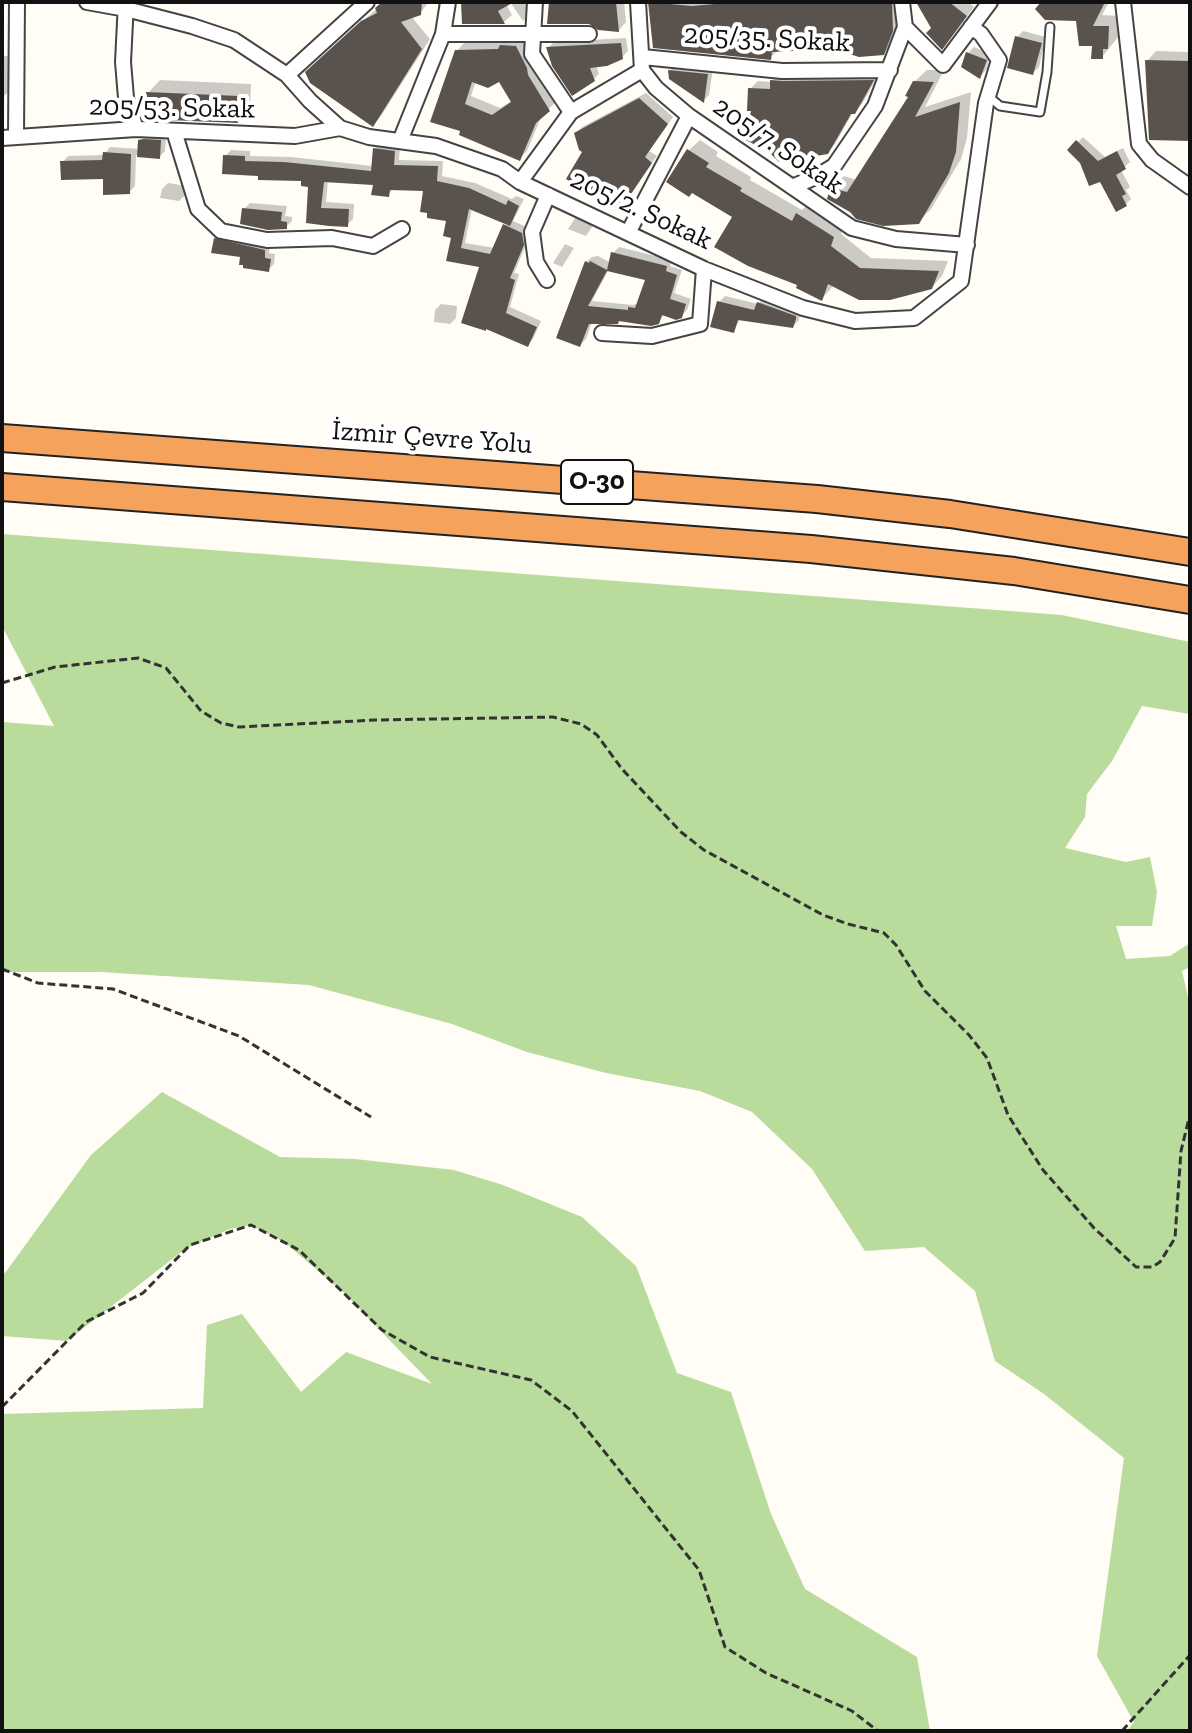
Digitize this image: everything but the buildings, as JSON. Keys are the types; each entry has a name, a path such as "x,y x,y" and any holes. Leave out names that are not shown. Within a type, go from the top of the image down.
{"highway":[{"name":"İzmir Çevre Yolu","path":"2,438 817,499 950,514 1190,552"},
{"name":"O-30","path":"2,487 811,549 1014,571 1190,600"},
{"path":"950,514 1190,537"}],"street":[{"path":"9,138 17,2"},
{"path":"87,2 126,5 234,40 287,75 340,128"},
{"path":"287,75 367,2"},
{"path":"400,141 443,34 448,2"},
{"path":"535,2 532,54 571,112"},
{"path":"520,182 571,112 642,64 638,2"},
{"path":"792,187 834,166 875,106 905,27 902,2"},
{"path":"905,27 943,65 990,2"},
{"path":"1123,2 1139,144 1152,160 1190,187"},
{"path":"126,5 123,62 126,98 136,129"},
{"name":"205/2. Sokak","path":"340,128 369,137 436,146 502,169 520,182 704,269 803,308 855,321 914,318 961,281 988,96 999,60 981,34 971,27"},
{"path":"443,34 589,34"},
{"name":"205/35. Sokak","path":"642,64 782,71 890,70"},
{"name":"205/7. Sokak","path":"642,64 656,88 689,116 852,228 896,239 967,245"},
{"path":"628,233 689,116"},
{"name":"205/53. Sokak","path":"9,138 136,129 295,136 340,128"},
{"path":"174,131 198,209 221,231 267,240 332,238 373,246 402,229"},
{"path":"547,280 536,262 532,232 548,195"},
{"path":"602,333 652,336 700,324 704,269"}],"lane":[{"path":"988,96 1000,106 1040,112 1050,27"}],"path":[{"path":"2,683 55,667 138,658 166,668 201,711 221,723 239,727 375,720 553,717 581,724 597,735 622,769 681,832 704,850 823,915 884,933 896,945 925,991 969,1035 987,1058 1008,1115 1043,1170 1094,1228 1136,1267 1147,1268 1160,1262 1175,1238 1181,1151 1190,1114"},
{"path":"2,969 38,983 113,989 239,1036 371,1117"},
{"path":"2,1407 86,1322 143,1293 190,1245 251,1225 299,1250 382,1330 430,1357 531,1380 572,1411 699,1570 725,1647 766,1673 852,1711 878,1731"},
{"path":"1122,1731 1190,1655"}],"green space":[{"path":"2,534 1062,615 1190,642 1190,714 1142,706 1112,761 1087,794 1085,817 1065,848 1126,862 1150,857 1157,892 1152,926 1116,926 1126,959 1170,956 1190,943 1190,967 1182,971 1190,1006 1190,1731 1127,1731 1134,1722 1097,1656 1124,1458 1044,1394 995,1361 975,1291 924,1247 865,1251 812,1169 752,1112 700,1091 606,1073 527,1052 452,1024 309,985 100,972 2,972 2,722 54,726 2,626"},
{"path":"162,1092 280,1157 355,1159 454,1170 503,1185 582,1217 636,1266 677,1373 731,1392 771,1514 805,1589 917,1657 930,1731 2,1731 2,1414 203,1408 207,1325 242,1314 301,1392 346,1352 432,1384 343,1292 284,1242 250,1225 230,1229 185,1249 67,1341 2,1336 2,1277 91,1155"}]}
